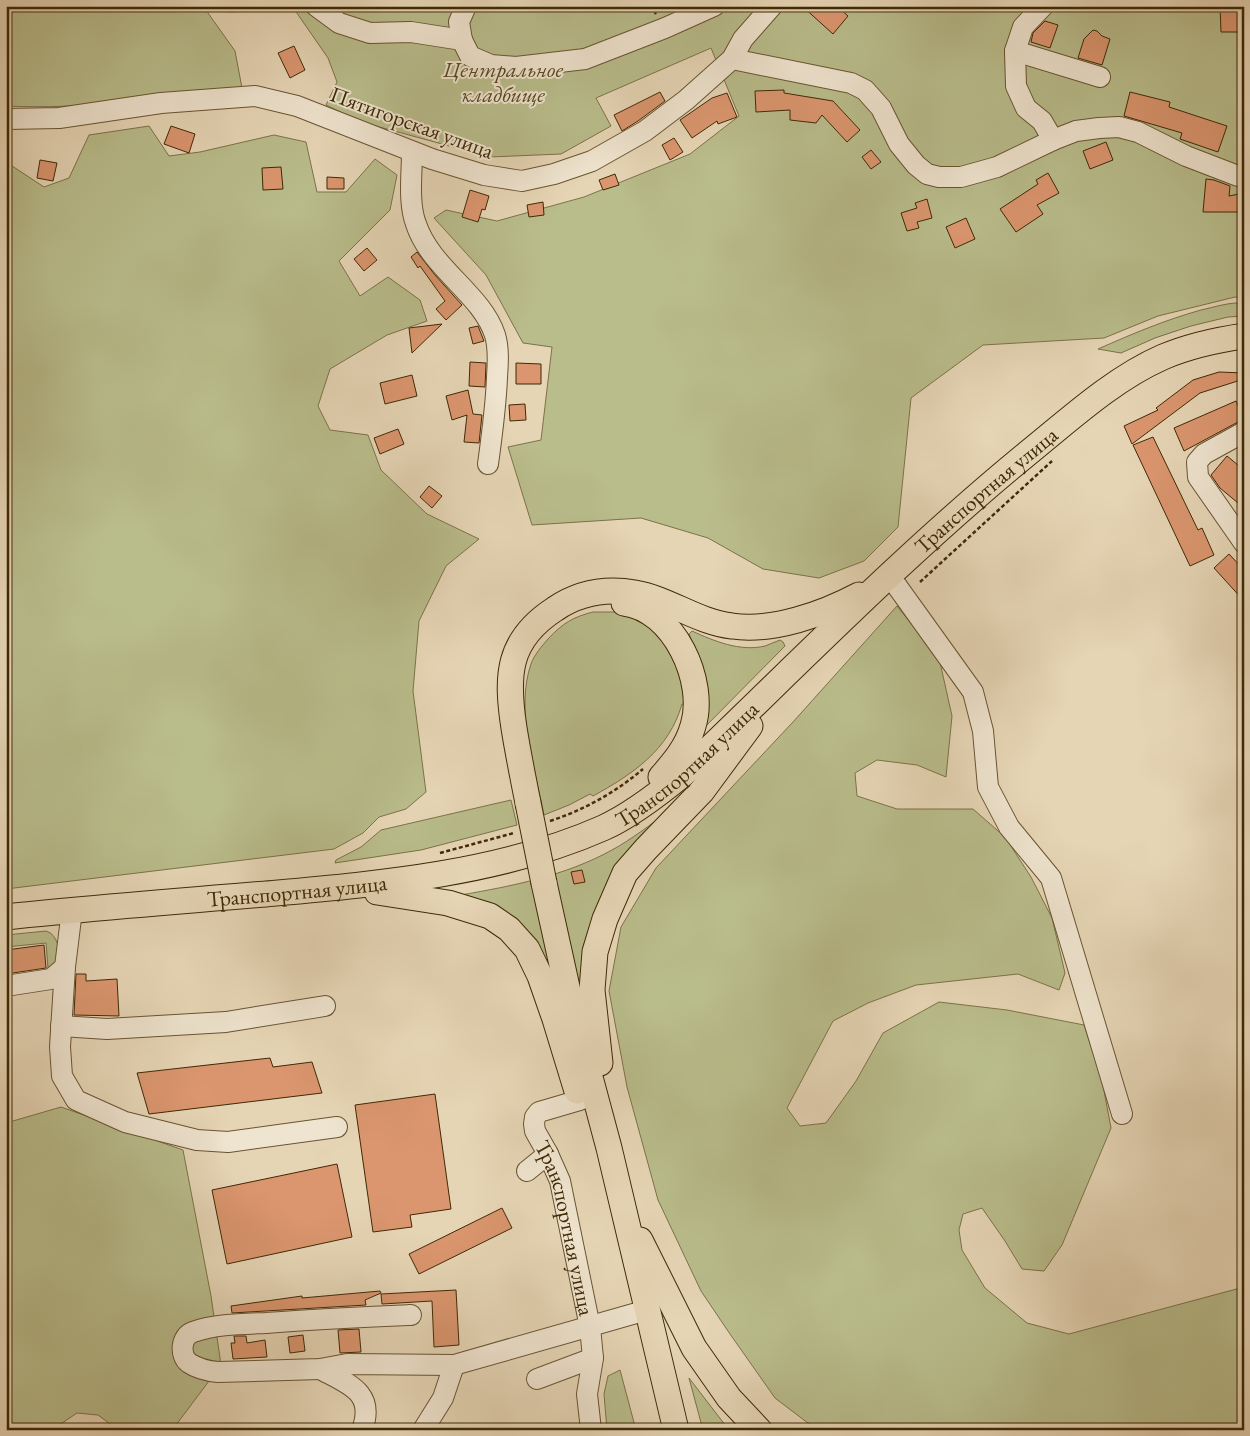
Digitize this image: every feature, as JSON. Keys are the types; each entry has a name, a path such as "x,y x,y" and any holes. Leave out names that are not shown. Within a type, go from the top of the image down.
{"main road":[{"name":"Транспортная улица","path":"6,917 340,887 417,878 497,862 565,844 605,827 653,798 684,773 883,580 1002,475 1095,400 1131,374 1164,357 1192,346 1220,339 1244,336"},
{"path":"676,1430 609,1148 572,1010 544,883 516,742 509,688 512,668 518,648 526,634 540,618 566,602 598,591 637,594 663,602 695,617 732,626 768,626 803,618 844,603 883,580"},
{"path":"540,618 565,608 585,603 627,603 643,609 668,629 681,645 690,668 696,692 697,708 694,725 687,743 678,758 661,777 605,827"},
{"path":"609,1148 592,990 595,952 605,919 625,873 702,791 792,670"},
{"path":"340,887 448,903 490,916 510,929 527,948 540,976 580,1100 592,1124 609,1148"},
{"path":"622,1207 649,1256 694,1348 729,1398 759,1430"}],"street":[{"path":"316,6 339,23 370,33 411,32 462,40"},
{"path":"466,6 459,22 462,40 470,56 491,65 516,67 585,59 665,28 714,6"},
{"name":"Пятигорская улица","path":"6,119 59,118 161,102 255,96 297,106 412,152 484,175 506,180 522,181 554,174 592,161 645,131 686,100 732,59 743,39 772,6"},
{"path":"1043,6 1023,27 1015,51 1016,86 1026,108 1042,121 1053,140"},
{"path":"1015,51 1100,77"},
{"path":"732,59 851,83 865,90 881,108 898,144 927,174 940,177 960,177 997,167 1076,131 1119,127 1138,132 1186,156 1244,177"},
{"path":"412,152 412,207 416,225 430,253 486,316 495,336 498,358 496,404 488,464"},
{"path":"1241,439 1204,454 1197,462 1198,477 1244,542"},
{"path":"883,580 973,692 983,731 988,787 1009,827 1051,878 1122,1114"},
{"path":"72,910 65,967 60,1047 62,1076 76,1100 125,1122 197,1140 228,1142 337,1127"},
{"path":"6,986 51,979 65,967"},
{"path":"61,1026 107,1029 226,1022 325,1006"},
{"name":"Транспортная улица","path":"411,1316 314,1319 230,1325 188,1334 183,1339 183,1351 187,1361 205,1370 218,1372 320,1369 347,1364 454,1365 590,1327 560,1180 535,1131 534,1124 535,1117 539,1112 580,1100"},
{"path":"527,1172 548,1154"},
{"path":"591,1430 587,1394 593,1358 590,1327 647,1310"},
{"path":"537,1379 593,1358"},
{"path":"423,1430 443,1398 454,1365"},
{"path":"320,1369 351,1386 363,1396 366,1407 362,1430"}],"path":[{"path":"920,582 1057,456"},
{"path":"544,823 562,817 603,797 648,766"},
{"path":"440,853 518,832"}],"green space":[{"path":"6,6 203,6 235,51 242,88 95,104 36,107 6,106"},
{"path":"226,6 279,6 274,9 230,12"},
{"name":"Центральное кладбище","path":"292,6 1244,6 1244,298 1235,297 1158,316 1104,338 983,345 911,398 898,527 864,561 819,578 763,569 708,538 641,518 532,525 508,447 541,440 552,347 523,343 486,275 434,218 446,210 497,221 584,197 690,154 739,116 711,48 596,98 611,126 561,154 490,157 361,122 326,105 337,82 328,58"},
{"path":"149,126 169,156 200,152 274,135 306,142 317,192 346,192 375,159 397,175 390,210 339,261 360,296 388,277 420,300 427,321 387,335 330,369 318,406 330,430 368,435 381,470 427,514 479,539 446,566 419,621 413,691 426,792 406,809 379,817 363,833 334,849 6,889 6,162 44,187 69,178 89,135"},
{"path":"1244,303 1244,316 1228,317 1191,326 1155,338 1121,353 1098,349 1188,314 1222,305"},
{"path":"897,606 939,658 952,716 946,777 917,765 877,760 855,773 857,796 897,809 973,809 1005,837 1031,877 1052,918 1065,973 1059,990 1018,974 916,985 868,1003 833,1021 787,1108 800,1126 826,1123 856,1081 883,1033 939,1002 1007,1010 1084,1025 1102,1080 1111,1128 1062,1245 1044,1271 1022,1269 982,1208 963,1214 959,1230 962,1250 985,1288 1027,1323 1069,1334 1244,1287 1244,1430 817,1430 775,1398 730,1334 701,1291 658,1200 627,1087 609,991 621,927 656,868 793,722"},
{"path":"593,612 617,612 639,619 656,630 683,667 685,705 682,704 668,735 648,759 622,779 593,796 590,794 544,815 528,740 526,720 525,701 531,664 538,651 559,629 569,621"},
{"path":"692,631 718,642 737,647 765,646 780,640 785,646 699,733 703,670 689,634"},
{"path":"511,800 517,825 421,850 335,863 336,860 361,847 381,830"},
{"path":"669,811 601,901 591,922 583,947 580,993 574,960 539,971 461,895 519,884 576,867 619,846"},
{"path":"46,931 56,939 62,961 48,968 46,943 6,947 6,935"},
{"path":"61,1107 183,1150 211,1296 221,1365 173,1429 118,1430 98,1415 77,1413 52,1430 6,1430 6,1123"},
{"path":"620,1370 636,1430 607,1430 604,1394 608,1376"},
{"path":"689,1378 729,1430 703,1430"}],"building":[{"path":"802,6 837,6 848,16 833,34"},
{"path":"1220,6 1244,6 1244,32 1221,32"},
{"path":"1045,21 1058,25 1050,48 1031,42 1033,33"},
{"path":"1093,30 1110,39 1102,65 1078,58 1084,39"},
{"path":"294,46 305,70 290,78 278,53"},
{"path":"784,90 784,93 833,101 860,130 847,142 822,115 816,123 790,120 790,110 756,112 755,91"},
{"path":"660,92 665,101 622,131 614,115"},
{"path":"1130,92 1170,102 1169,107 1227,126 1218,152 1180,139 1182,133 1124,116"},
{"path":"727,93 737,117 718,124 717,121 692,138 680,120 712,98"},
{"path":"171,126 195,134 189,153 164,144"},
{"path":"674,138 683,152 670,160 662,145"},
{"path":"1106,142 1113,160 1090,169 1083,151"},
{"path":"871,150 881,162 871,169 862,157"},
{"path":"40,160 57,163 53,181 37,178"},
{"path":"281,167 283,189 263,190 262,168"},
{"path":"1048,173 1059,193 1037,205 1043,214 1016,232 1000,209 1038,184 1036,180"},
{"path":"615,174 619,185 603,190 599,180"},
{"path":"327,177 344,178 344,189 327,189"},
{"path":"1206,179 1230,186 1229,196 1244,193 1244,212 1203,212"},
{"path":"470,190 489,196 485,210 482,209 478,222 462,217"},
{"path":"927,199 932,218 917,222 919,228 907,231 901,213 917,208 915,203"},
{"path":"543,202 544,215 529,217 527,205"},
{"path":"966,218 975,239 955,248 946,227"},
{"path":"367,248 377,260 364,271 354,259"},
{"path":"417,252 462,305 446,320 436,309 445,301 420,266 418,268 411,257"},
{"path":"442,324 412,353 409,328"},
{"path":"478,326 484,341 473,344 469,328"},
{"path":"470,362 486,363 485,387 469,386"},
{"path":"516,363 541,364 541,384 516,384"},
{"path":"1219,372 1244,373 1244,379 1200,393 1132,444 1124,426 1158,410 1156,408 1193,380"},
{"path":"412,375 417,396 385,404 380,383"},
{"path":"468,390 473,414 482,415 479,443 464,442 467,415 452,420 446,396"},
{"path":"1236,401 1244,420 1184,451 1174,428"},
{"path":"525,404 526,420 510,421 509,405"},
{"path":"398,429 404,444 380,454 374,438"},
{"path":"1153,437 1198,530 1202,528 1214,555 1190,566 1133,445"},
{"path":"1227,456 1244,470 1244,508 1220,488 1211,475"},
{"path":"429,486 442,496 432,508 420,497"},
{"path":"1229,554 1244,570 1244,601 1214,568"},
{"path":"582,870 585,882 574,884 571,872"},
{"path":"44,945 46,968 6,974 6,950"},
{"path":"76,974 86,974 86,981 117,979 119,1016 74,1015"},
{"path":"270,1058 273,1067 312,1062 322,1093 149,1114 137,1073"},
{"path":"435,1094 451,1209 410,1215 412,1227 373,1232 355,1105"},
{"path":"337,1164 352,1237 227,1264 212,1190"},
{"path":"502,1208 512,1228 419,1274 409,1254"},
{"path":"456,1290 459,1345 434,1347 432,1301 382,1304 381,1294"},
{"path":"380,1291 381,1293 365,1300 366,1305 232,1313 231,1306 302,1296 302,1298"},
{"path":"359,1329 361,1352 340,1353 338,1330"},
{"path":"303,1335 305,1351 290,1353 288,1337"},
{"path":"234,1336 246,1336 247,1343 265,1340 267,1357 233,1359 231,1343 235,1343"}]}
